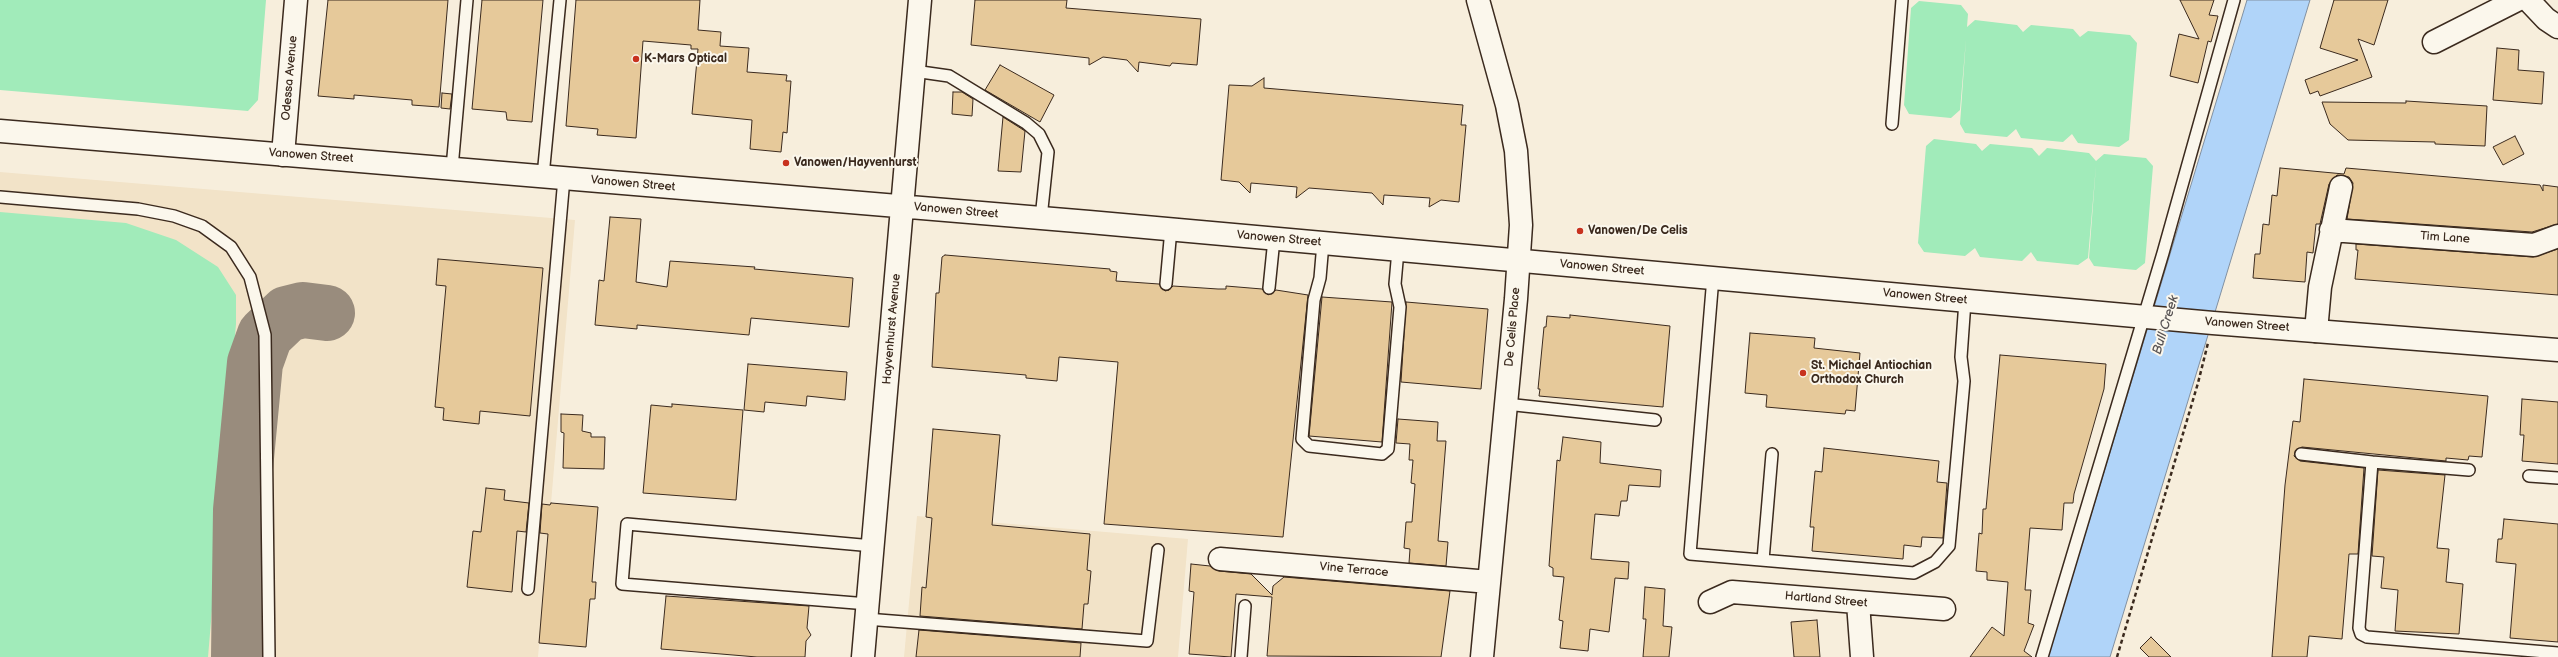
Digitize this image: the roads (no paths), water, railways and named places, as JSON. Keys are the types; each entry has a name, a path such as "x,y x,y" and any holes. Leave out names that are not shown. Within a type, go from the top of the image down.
{"main road":[{"name":"Odessa Avenue","path":"283,155 296,0"},
{"name":"Hayvenhurst Avenue","path":"863,657 920,0"},
{"name":"De Celis Place","path":"1478,0 1506,105 1516,151 1521,224 1519,262 1482,657"},
{"path":"2434,42 2517,0"},
{"path":"2528,0 2546,19 2558,27"},
{"name":"Vanowen Street","path":"0,131 1171,229 1519,262 2213,323 2558,350"},
{"path":"2316,331 2320,287 2340,187"},
{"name":"Tim Lane","path":"2331,230 2534,245 2558,236"},
{"name":"Vine Terrace","path":"1220,559 1489,582"},
{"name":"Hartland Street","path":"1710,602 1732,592 1944,609"},
{"path":"1858,602 1862,657"}],"lane":[{"path":"452,168 467,0"},
{"path":"543,176 560,0"},
{"path":"1892,124 1902,0"},
{"path":"2042,657 2143,316 2234,0"},
{"path":"914,71 948,76 1026,123 1039,134 1048,152 1041,218"},
{"path":"528,589 564,178"},
{"path":"0,197 138,209 174,216 202,226 231,247 250,277 265,335 269,657"},
{"path":"1166,284 1171,229"},
{"path":"1269,288 1274,239"},
{"path":"1323,243 1320,278 1314,300 1302,439 1309,446 1382,454 1388,449 1399,315 1395,284 1398,250"},
{"path":"1713,278 1690,554 1914,573 1935,562 1949,546 1964,381 1961,357 1965,301"},
{"path":"1506,404 1655,420"},
{"path":"1763,560 1772,454"},
{"path":"2301,454 2372,462 2469,470"},
{"path":"2372,462 2358,628 2361,634 2367,637 2558,653"},
{"path":"2529,476 2558,478"},
{"path":"873,546 627,524 622,584 867,612 1147,641 1158,550"},
{"path":"1241,657 1245,606"}],"water":[{"name":"Bull Creek","path":"2247,0 2310,0 2110,657 2048,657"}],"place":[{"name":"K-Mars Optical","path":"636,59"},
{"name":"Vanowen/Hayvenhurst","path":"786,163"},
{"name":"Vanowen/De Celis","path":"1580,231"},
{"name":"St. Michael Antiochian Orthodox Church","path":"1803,373"}]}
